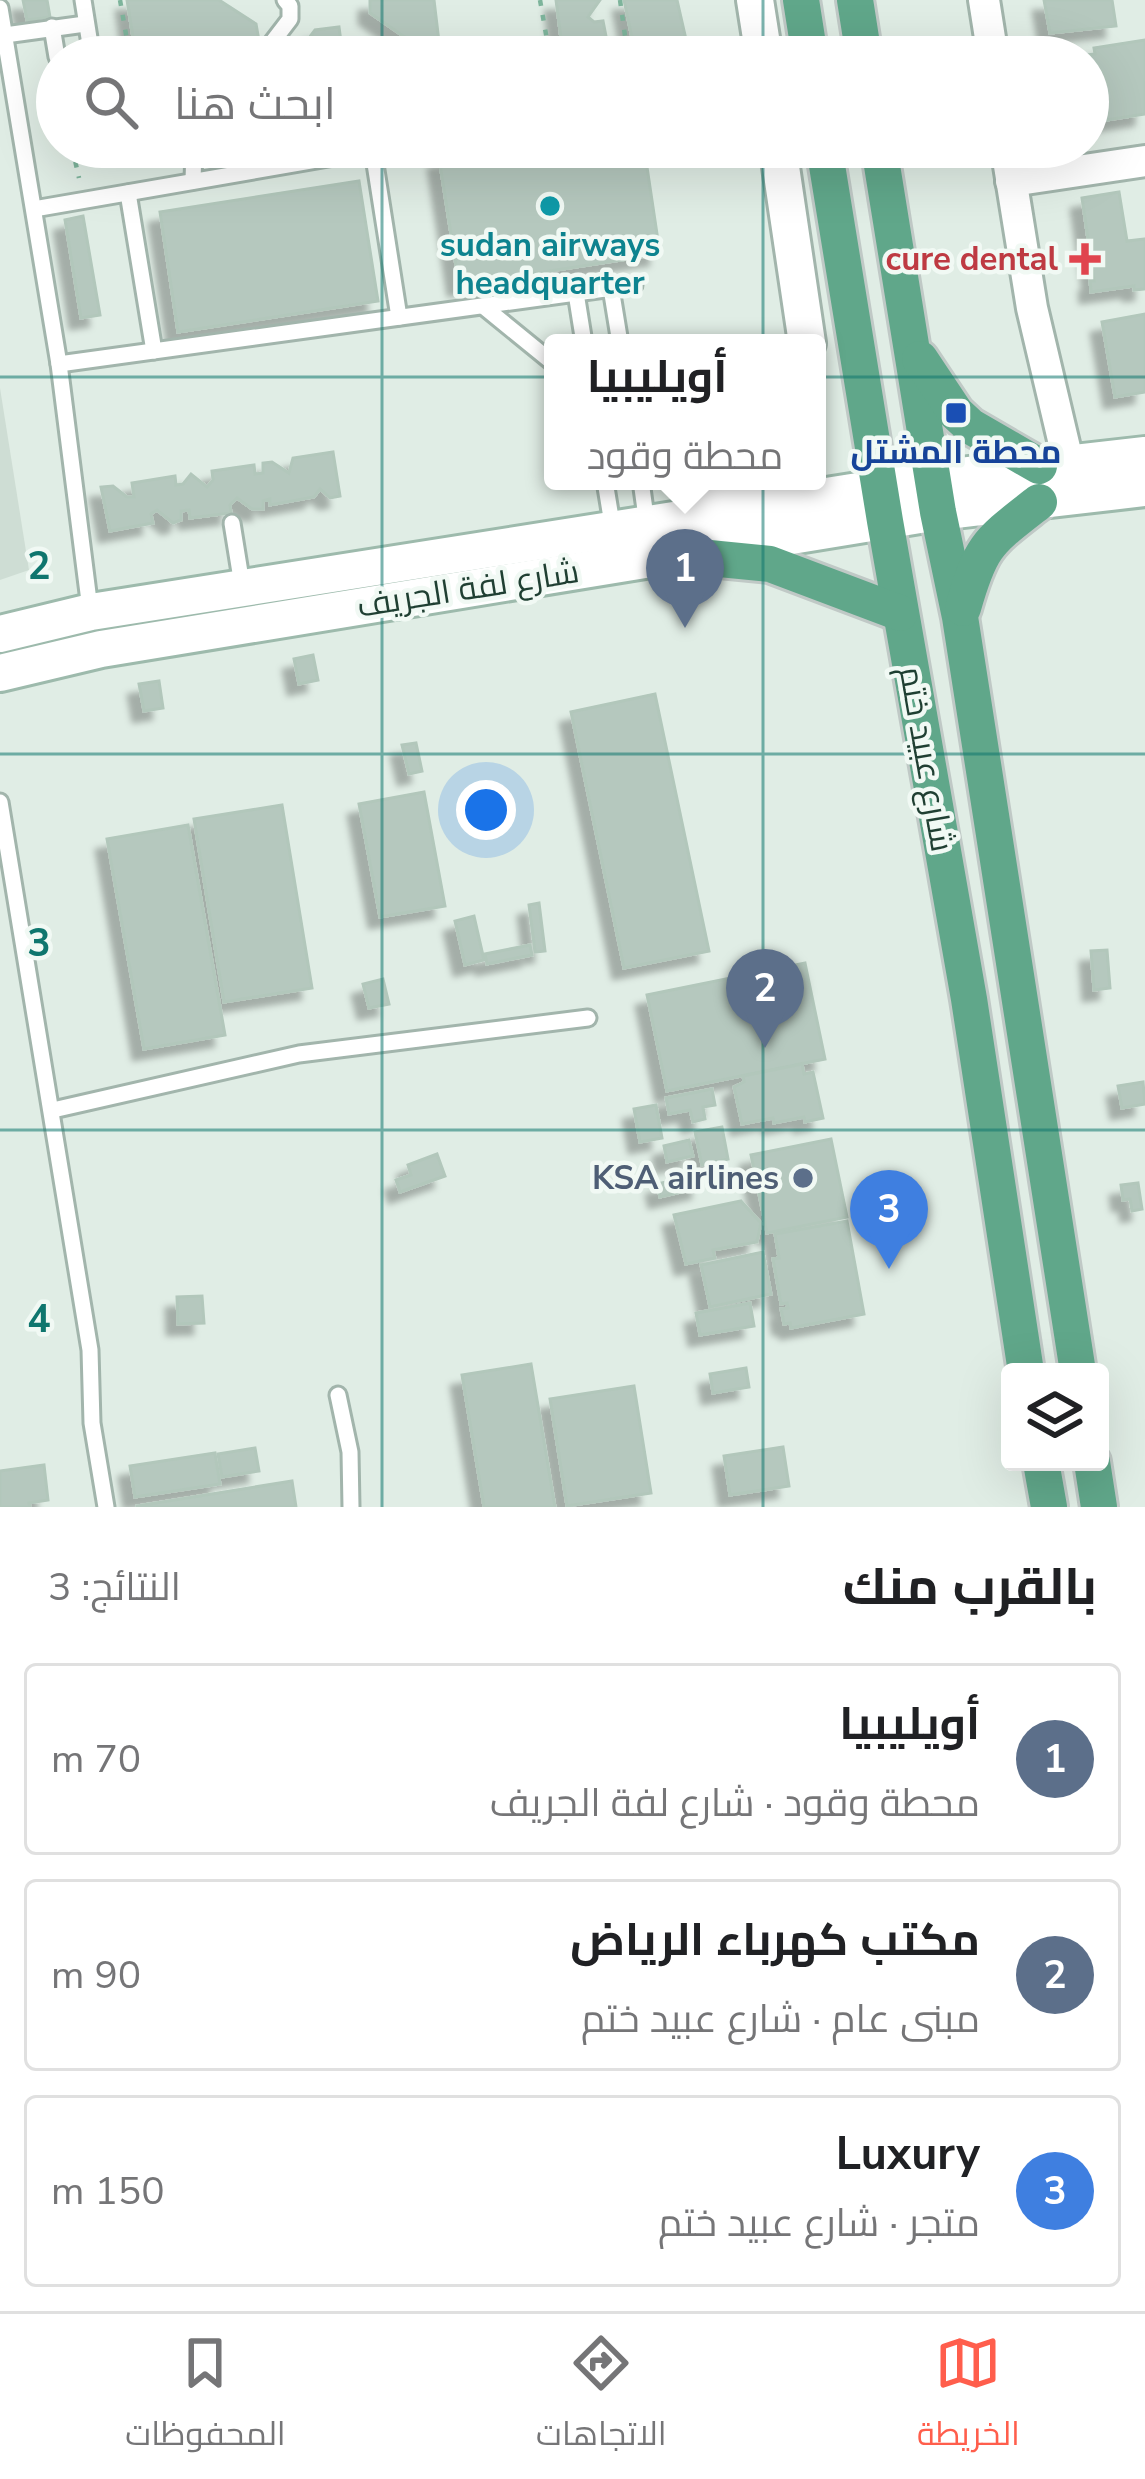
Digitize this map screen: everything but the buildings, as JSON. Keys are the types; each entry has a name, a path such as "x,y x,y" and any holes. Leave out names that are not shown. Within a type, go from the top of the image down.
{"main road":[{"path":"754,0 760,36"},
{"path":"801,0 807,36"},
{"path":"855,0 861,36"},
{"path":"781,168 806,334"},
{"name":"شارع عبيد ختم","path":"827,168 969,999 1025,1363"},
{"name":"شارع عبيد ختم","path":"883,168 960,617 1077,1363"},
{"path":"913,349 956,413 1056,482 1145,488"},
{"path":"960,617 976,562 992,539 1056,482 1145,455"},
{"name":"شارع لفة الجريف","path":"0,673 100,649 679,555 882,504 1056,482"},
{"path":"700,516 739,490"},
{"name":"شارع لفة الجريف","path":"0,634 91,612 700,516 882,504"},
{"path":"679,555 770,564 900,613"},
{"path":"91,612 100,649"},
{"path":"1043,1471 1049,1507"},
{"path":"1093,1471 1099,1507"}],"street":[{"path":"984,0 990,36"},
{"path":"1109,166 1145,161"},
{"path":"1010,168 1056,482"},
{"path":"1012,181 1098,168"}],"lane":[{"path":"83,0 88,36"},
{"path":"277,36 290,19 285,0"},
{"path":"0,8 59,364 91,612"},
{"path":"4,35 85,24"},
{"path":"52,27 54,36"},
{"path":"193,168 193,182"},
{"path":"34,209 271,168"},
{"path":"385,168 399,317"},
{"path":"128,193 154,351"},
{"path":"59,364 634,285"},
{"path":"611,288 619,334"},
{"path":"576,292 583,334"},
{"path":"483,306 544,356"},
{"path":"610,490 630,527"},
{"path":"630,527 639,490"},
{"path":"232,523 242,588"},
{"path":"0,802 90,1350 92,1423 106,1507"},
{"path":"53,1110 299,1054 588,1018"},
{"path":"338,1395 350,1452 351,1507"}],"path":[{"path":"120,0 126,36"},
{"path":"540,0 546,36"},
{"path":"620,0 625,36"},
{"path":"77,168 84,202"}],"shaded area":[{"path":"0,388 29,570 0,580"}],"place":[{"name":"sudan airways headquarter","path":"550,206"},
{"name":"cure dental","path":"1085,259"},
{"name":"محطة المشتل","path":"956,413"},
{"name":"أويليبيا","path":"685,628"},
{"name":"مكتب كهرباء الرياض","path":"765,1048"},
{"name":"KSA airlines","path":"803,1178"},
{"name":"Luxury","path":"889,1269"}]}
